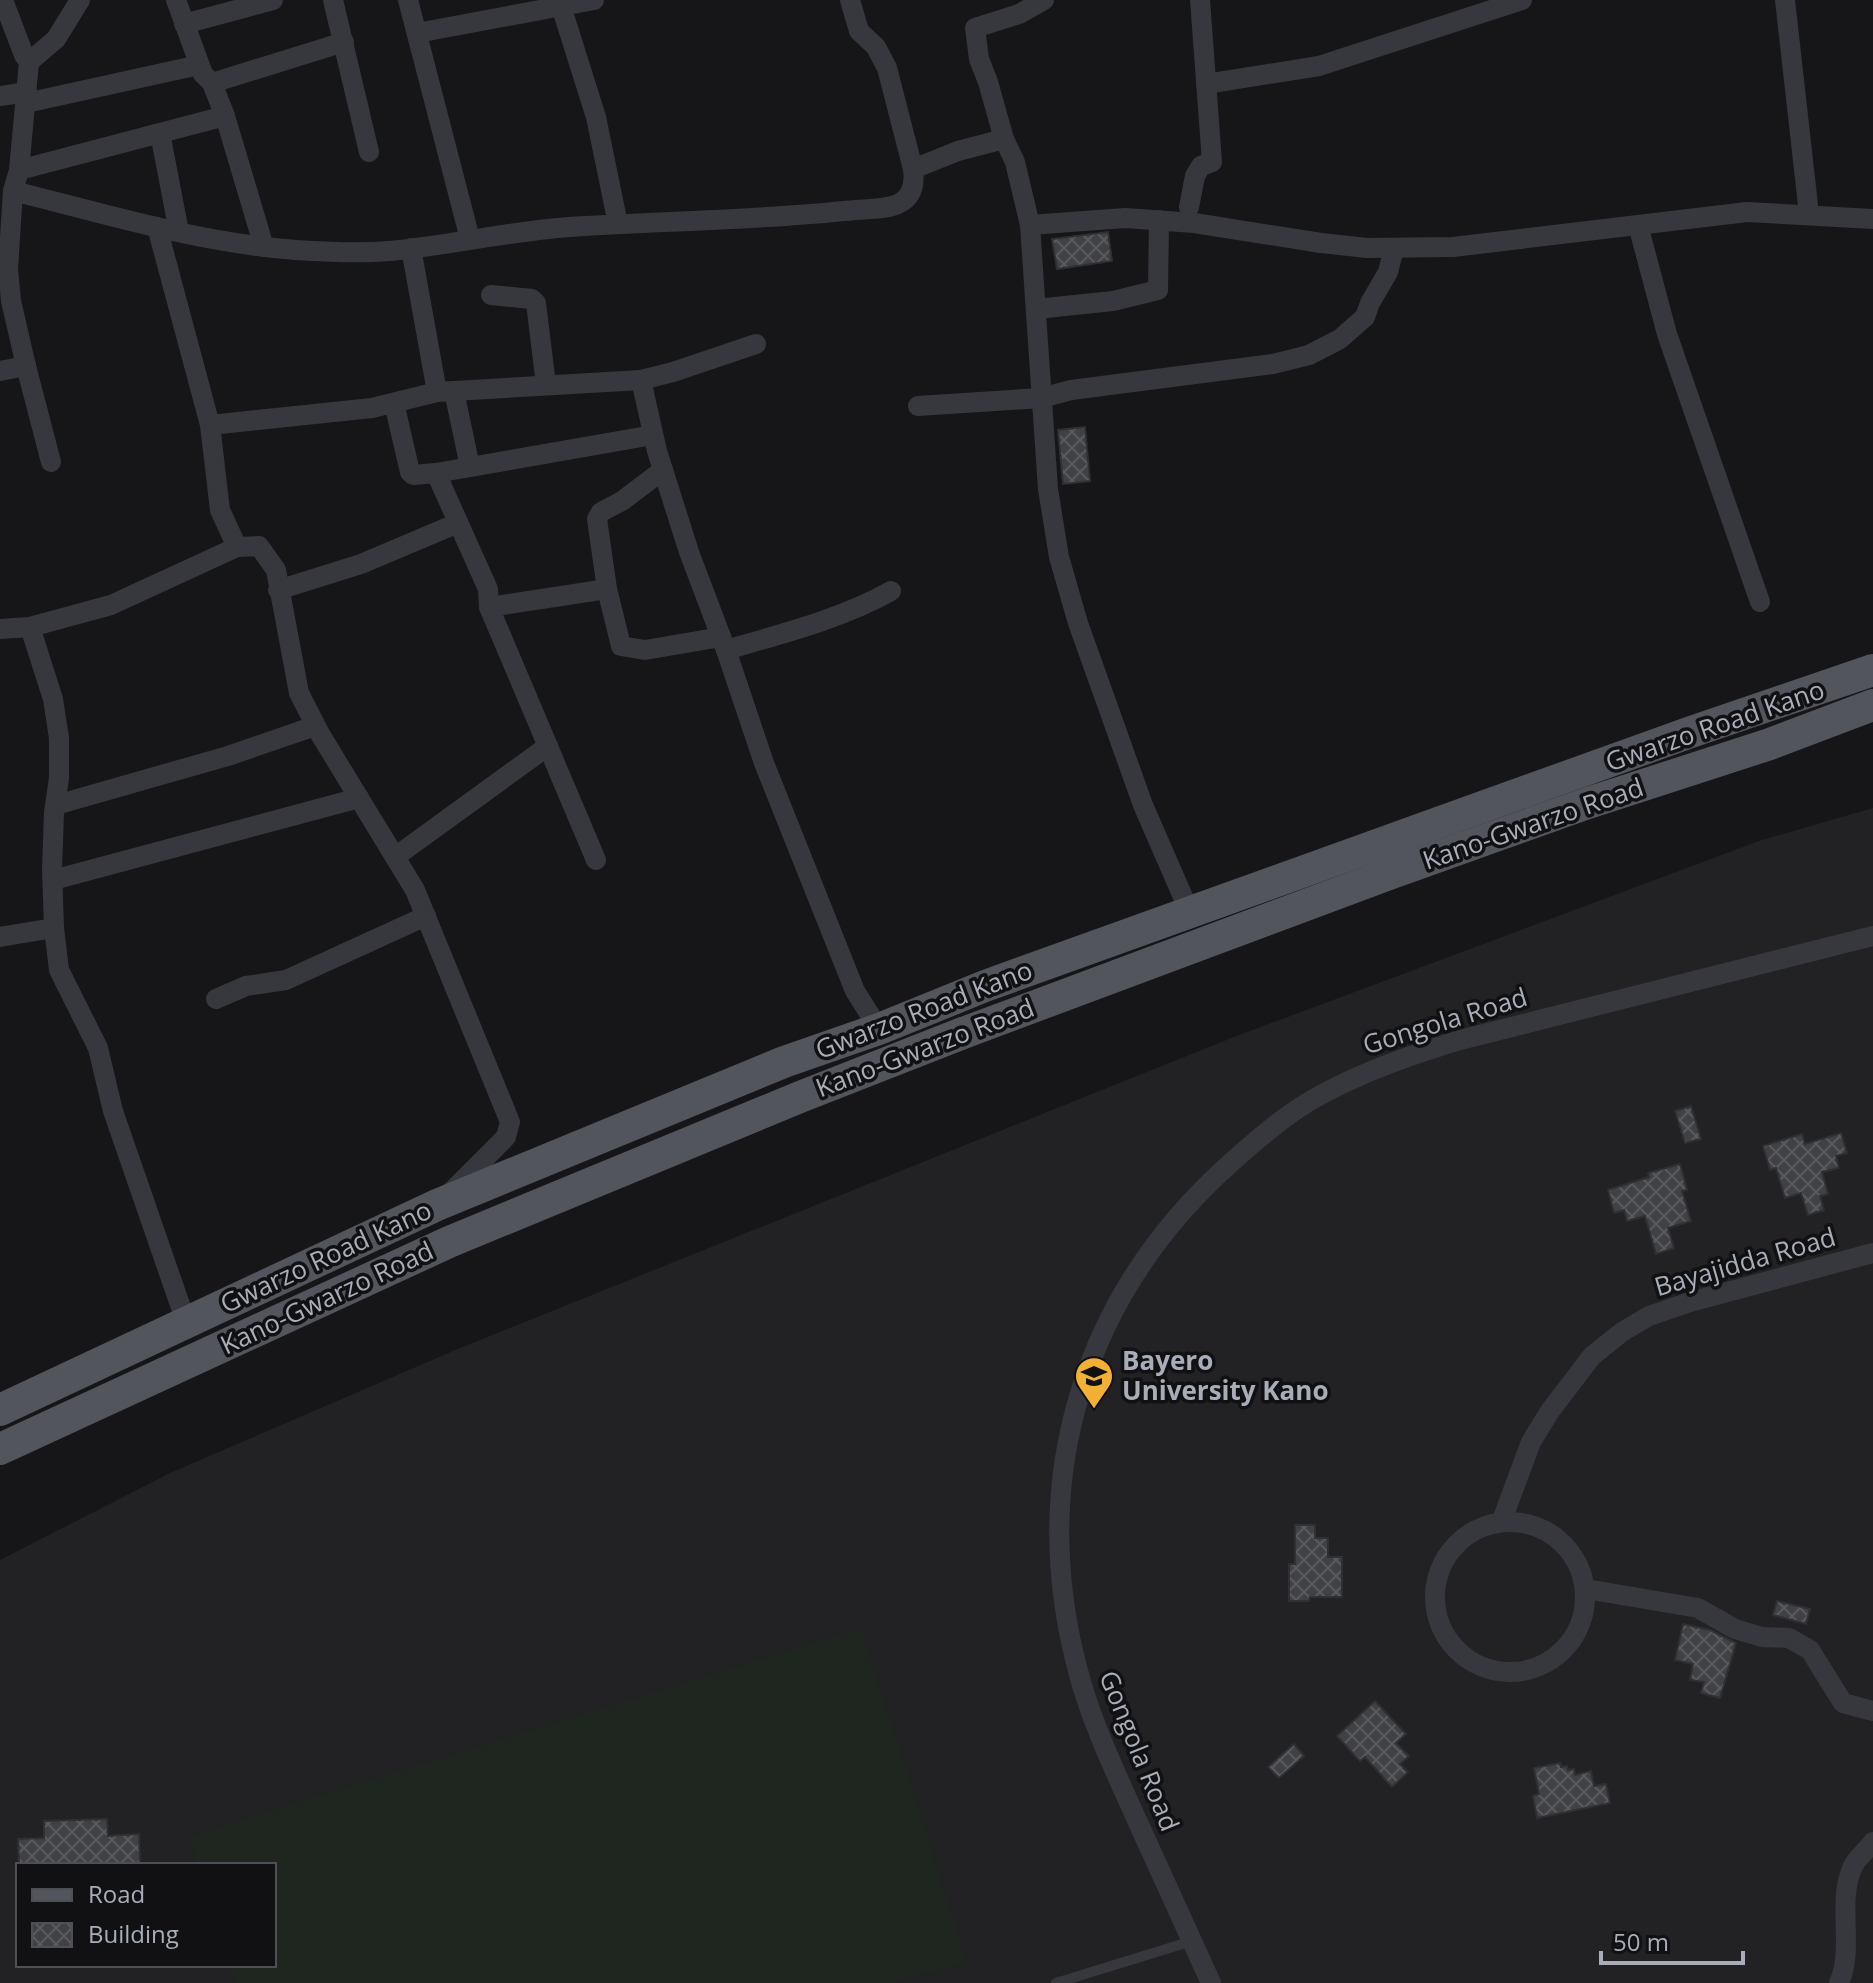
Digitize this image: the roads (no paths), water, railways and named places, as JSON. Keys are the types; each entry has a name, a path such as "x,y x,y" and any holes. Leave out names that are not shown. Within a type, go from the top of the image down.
{"main road":[{"name":"Gwarzo Road Kano","path":"0,1410 437,1205 758,1072 879,1029 985,986 1691,732 1873,670"},
{"name":"Kano-Gwarzo Road","path":"0,1449 449,1242 800,1097 1389,874 1588,803 1770,744 1873,705"}],"street":[{"path":"3,0 29,62 12,180 5,286 51,462"},
{"path":"29,62 56,39 80,0"},
{"path":"176,0 199,65 212,83 225,116 264,247"},
{"path":"184,24 273,0"},
{"path":"333,0 369,152"},
{"path":"408,0 470,239"},
{"path":"417,33 594,0"},
{"path":"12,180 179,232 264,247 337,251 411,248 504,233 768,217 898,204 909,195 915,184 913,169 887,68 876,47 859,31 850,0"},
{"path":"1044,0 1016,7 975,28 979,59 1004,139 1015,162 1030,225 1048,489 1059,557 1143,805 1190,913"},
{"path":"1189,207 1195,176 1201,166 1212,162 1200,0"},
{"path":"1206,84 1319,66 1522,0"},
{"path":"1785,0 1809,214"},
{"path":"561,6 596,117 618,224"},
{"path":"212,83 344,42"},
{"path":"0,96 26,97 199,65"},
{"path":"12,180 160,133 225,116"},
{"path":"160,133 179,232"},
{"path":"913,169 958,151 1004,139"},
{"path":"1030,225 1125,218 1159,220 1321,243 1394,248 1453,247 1747,212 1873,219"},
{"path":"1036,309 1113,301 1158,290 1159,220"},
{"path":"1638,225 1667,334 1760,602"},
{"path":"157,227 210,425 220,510 237,547"},
{"path":"411,248 446,392 470,467"},
{"path":"918,406 1041,398 1071,390 1273,364 1309,355 1340,339 1365,317 1388,272 1394,248"},
{"path":"491,295 532,299 536,303 546,385"},
{"path":"210,425 372,408 446,392 641,380 756,344"},
{"path":"0,371 26,366"},
{"path":"641,380 653,435 689,552 764,763 855,991 879,1029"},
{"path":"394,403 413,475 653,435"},
{"path":"663,470 622,501 601,512 597,519 607,589 621,646 645,650 723,643 799,629 891,591"},
{"path":"436,473 488,589 489,607 596,860"},
{"path":"278,590 361,564 458,523"},
{"path":"0,629 30,627 111,605 237,547 259,546 266,554 276,570 299,693 315,726 415,890 510,1122 506,1137 437,1205"},
{"path":"489,607 607,589"},
{"path":"30,627 53,699 59,738 53,880 59,970 98,1048 113,1111 186,1322"},
{"path":"56,805 228,756 315,726"},
{"path":"395,857 548,746"},
{"path":"53,880 359,798"},
{"path":"216,999 246,986 286,980 426,916"},
{"path":"0,937 54,928"},
{"name":"Gongola Road","path":"1211,1983 1095,1724 1077,1667 1059,1553 1068,1433 1083,1381 1109,1318 1149,1254 1182,1210 1247,1149 1307,1102 1397,1059 1460,1040 1872,942"},
{"name":"Bayajidda Road","path":"1502,1520 1531,1442 1550,1411 1592,1356 1622,1332 1649,1316 1690,1302 1873,1253"},
{"path":"1502,1520 1525,1523 1548,1532 1566,1546 1579,1566 1586,1589 1584,1615 1574,1638 1557,1657 1535,1669 1509,1673 1484,1669 1462,1656 1445,1637 1435,1614 1434,1588 1441,1564 1456,1544 1477,1529 1502,1520"},
{"path":"1586,1589 1698,1608 1735,1629 1762,1637 1789,1638 1810,1650 1843,1703 1873,1711"},
{"path":"1839,1983 1846,1946 1845,1899 1854,1865 1873,1842"}],"lane":[{"path":"1056,1983 1192,1941"}],"place":[{"name":"Bayero University Kano","path":"1094,1410"}]}
